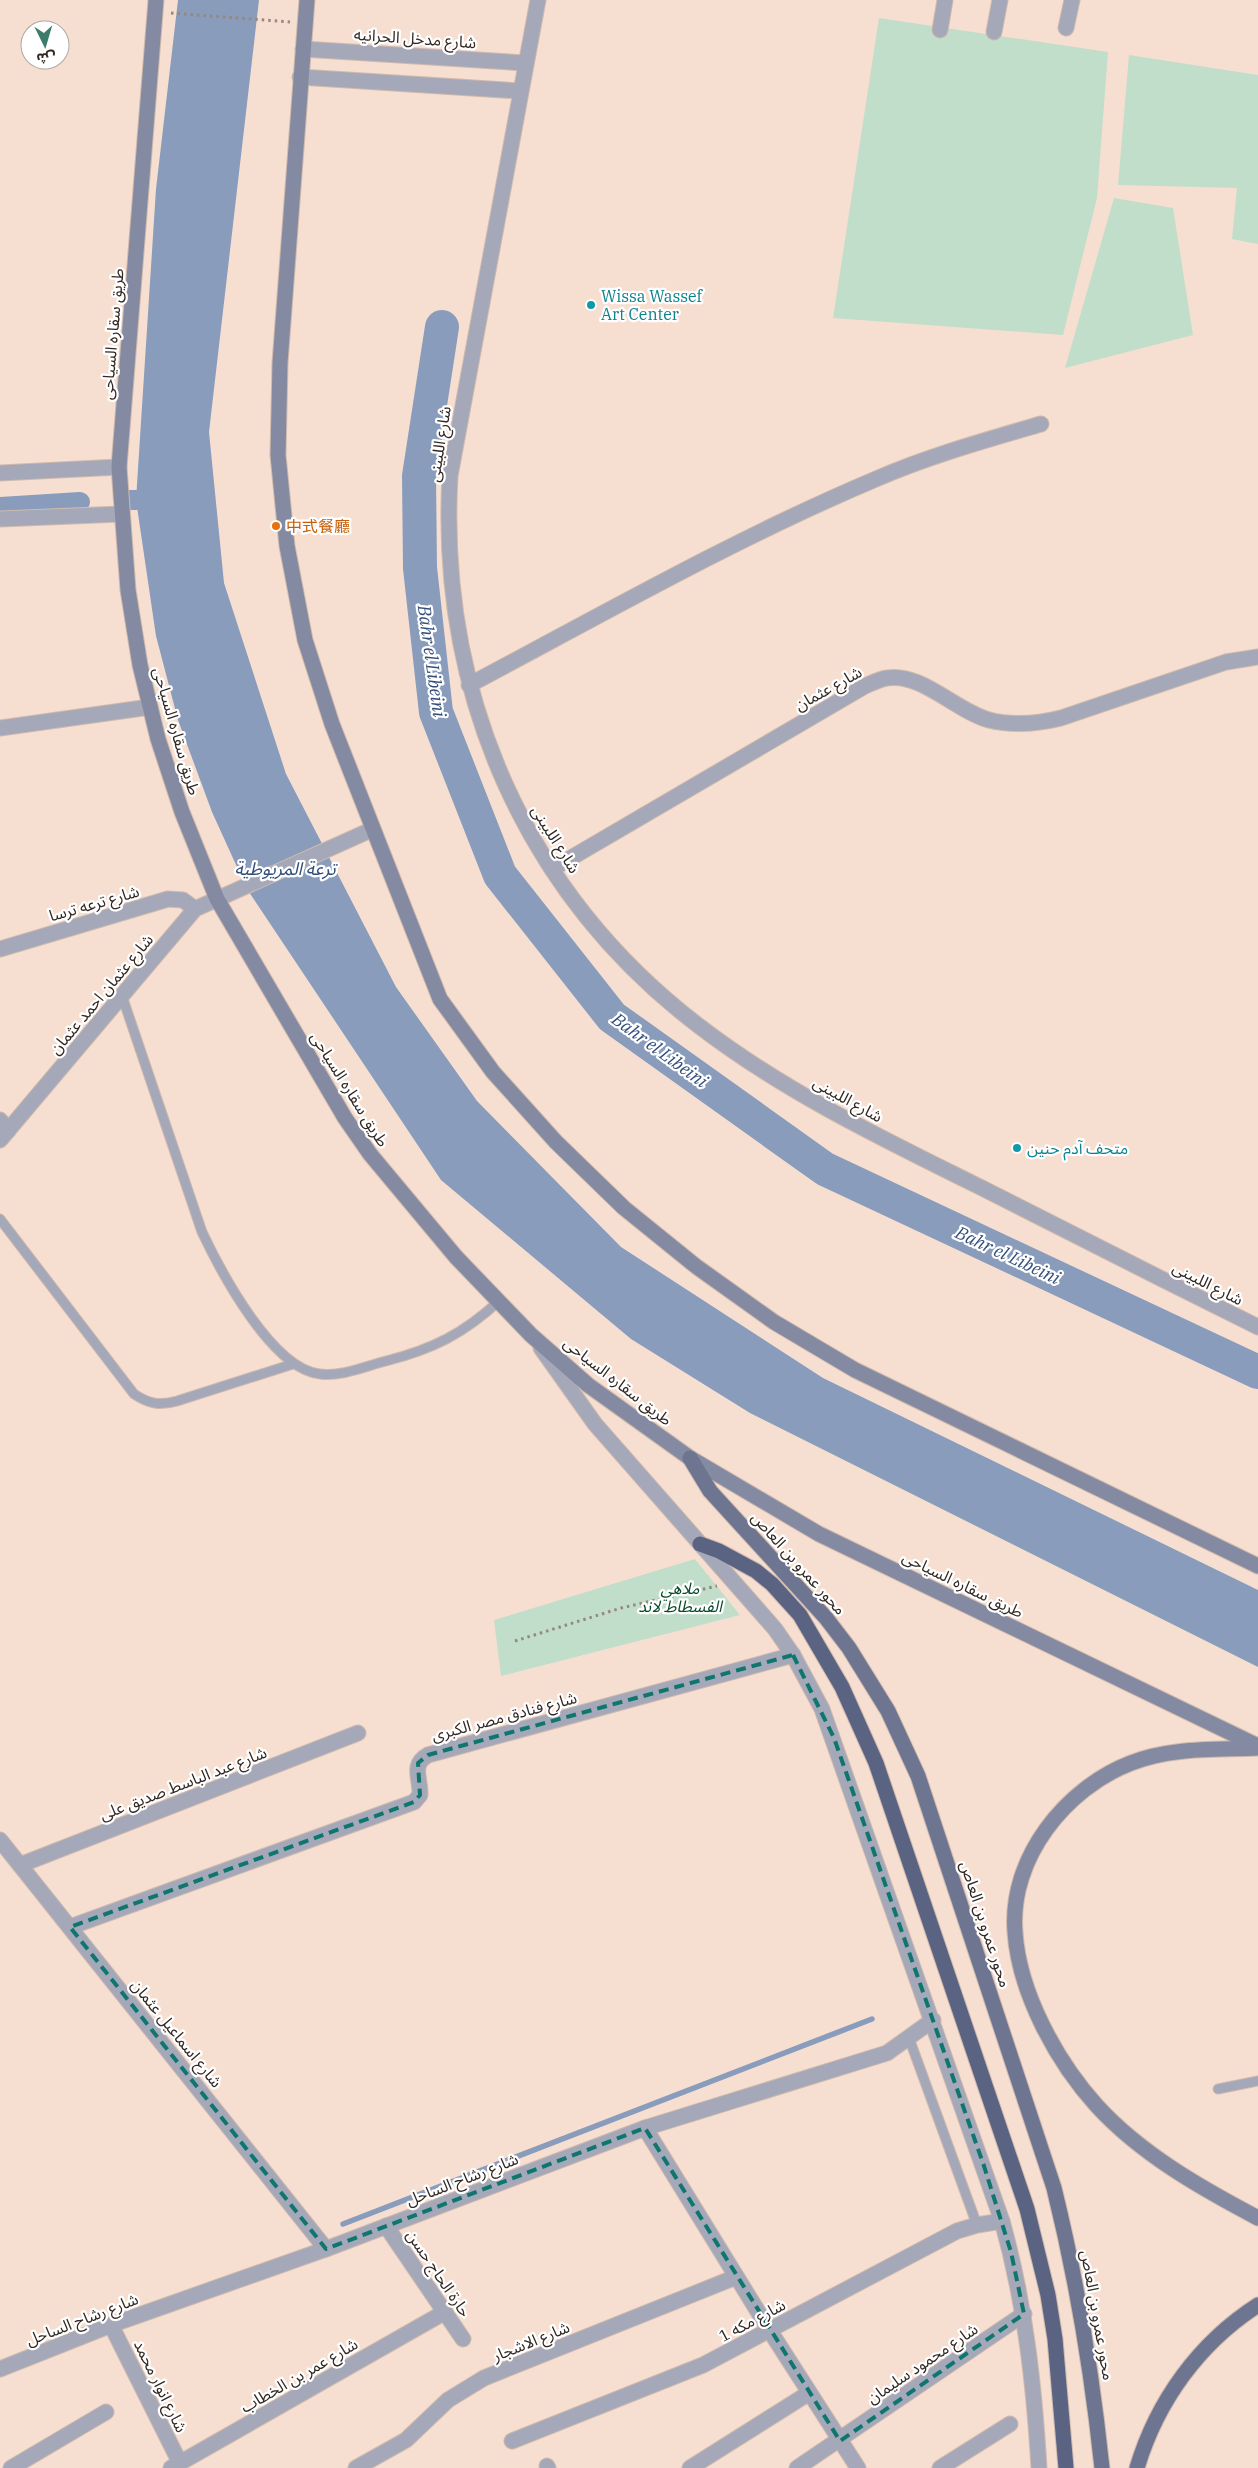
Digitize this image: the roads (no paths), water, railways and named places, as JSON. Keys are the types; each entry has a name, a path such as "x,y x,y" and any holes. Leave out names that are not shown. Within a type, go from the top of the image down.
{"highway":[{"path":"700,1544 719,1551 756,1571 772,1584 800,1615 842,1687 876,1763 1027,2209 1038,2252 1055,2339 1066,2468"}],"main road":[{"path":"308,0 300,78 280,363 279,464 287,546 305,640 332,724 440,999 494,1072 556,1142 624,1208 697,1268 774,1322 855,1370 1257,1562"},
{"name":"طريق سقاره السياحى","path":"156,6 119,468 128,590 140,665 158,739 182,812 218,899 344,1118 398,1188 456,1257 531,1334 588,1385 690,1458 819,1534 1258,1747"},
{"name":"محور عمرو بن العاص","path":"690,1458 710,1491 826,1618 849,1648 888,1711 918,1776 1054,2188 1070,2252 1089,2352 1102,2468"},
{"path":"1258,1747 1162,1754 1132,1762 1104,1776 1078,1794 1056,1816 1038,1842 1024,1870 1016,1900 1014,1932 1027,1986 1049,2038 1079,2085 1117,2126 1161,2160 1258,2218"},
{"path":"1137,2468 1154,2420 1187,2369 1221,2332 1258,2305"}],"street":[{"name":"شارع اللبينى","path":"538,0 450,476 448,518 454,611 469,685 490,749 518,810 552,869 595,927 645,980 700,1027 824,1109 1258,1327"},
{"path":"940,30 945,0"},
{"path":"994,32 1000,0"},
{"path":"1066,28 1072,0"},
{"name":"شارع مدخل الحرانيه","path":"303,48 525,63"},
{"path":"300,78 520,91"},
{"path":"469,685 774,525 878,478 973,444 1041,424"},
{"path":"0,472 119,468"},
{"path":"0,519 121,514"},
{"name":"شارع عثمان","path":"552,869 865,686 886,678 902,677 922,685 965,710 988,719 1016,724 1045,722 1061,718 1226,662 1258,657"},
{"path":"0,728 150,707"},
{"name":"شارع عثمان احمد عثمان","path":"2,1130 122,996 195,909 373,829"},
{"name":"شارع ترعه ترسا","path":"0,949 168,899 183,900 195,909"},
{"path":"531,1334 595,1424 770,1623 793,1655 822,1709 834,1738 1002,2221 1024,2314 1035,2402 1039,2468"},
{"name":"شارع فنادق مصر الكبرى","path":"70,1927 414,1802 420,1795 416,1769 418,1763 428,1755 793,1655"},
{"name":"شارع عبد الباسط صديق على","path":"20,1865 358,1733"},
{"name":"شارع اسماعيل عثمان","path":"0,1840 326,2249"},
{"name":"شارع رشاح الساحل","path":"0,2368 112,2325 326,2249 645,2128 887,2053 933,2020"},
{"path":"645,2128 736,2277 858,2468"},
{"name":"شارع مكه 1","path":"512,2441 703,2365 957,2231 977,2225 1002,2221"},
{"name":"حارة الحاج حسن","path":"386,2226 463,2339"},
{"name":"شارع الاشجار","path":"356,2468 406,2440 448,2400 484,2378 736,2277"},
{"name":"شارع عمر بن الخطاب","path":"176,2466 445,2312"},
{"name":"شارع محمود سليمان","path":"797,2468 840,2441 1024,2314"},
{"name":"شارع انوار محمد","path":"112,2325 176,2466"},
{"path":"690,2468 809,2393"},
{"path":"11,2468 106,2412"},
{"path":"940,2468 1010,2424"}],"lane":[{"path":"122,996 202,1232 216,1261 250,1316 294,1364 306,1372 329,1374 417,1353 460,1333 499,1301"},
{"path":"0,1219 134,1394 147,1403 162,1405 294,1364"},
{"path":"909,2038 977,2225"},
{"path":"1218,2089 1258,2081"}],"water":[{"name":"ترعة المريوطية","path":"178,0 259,0 209,432 224,583 286,774 396,987 477,1101 621,1247 823,1378 1258,1590 1258,1667 750,1413 631,1339 441,1180 247,889 212,812 178,720 156,636 136,500 156,189"}],"waterway":[{"name":"Bahr el Libeini","path":"442,327 419,476 420,568 436,712 500,875 612,1017 825,1169 1258,1372"},
{"path":"127,500 136,500"},
{"path":"0,507 80,502"},
{"path":"343,2224 872,2019"}],"place":[{"name":"Wissa Wassef Art Center","path":"591,305"},
{"name":"中式餐廳","path":"276,526"},
{"name":"متحف آدم حنين","path":"1017,1148"}],"park label":[{"name":"ملاهي الفسطاط لاند","path":"680,1597"}]}
